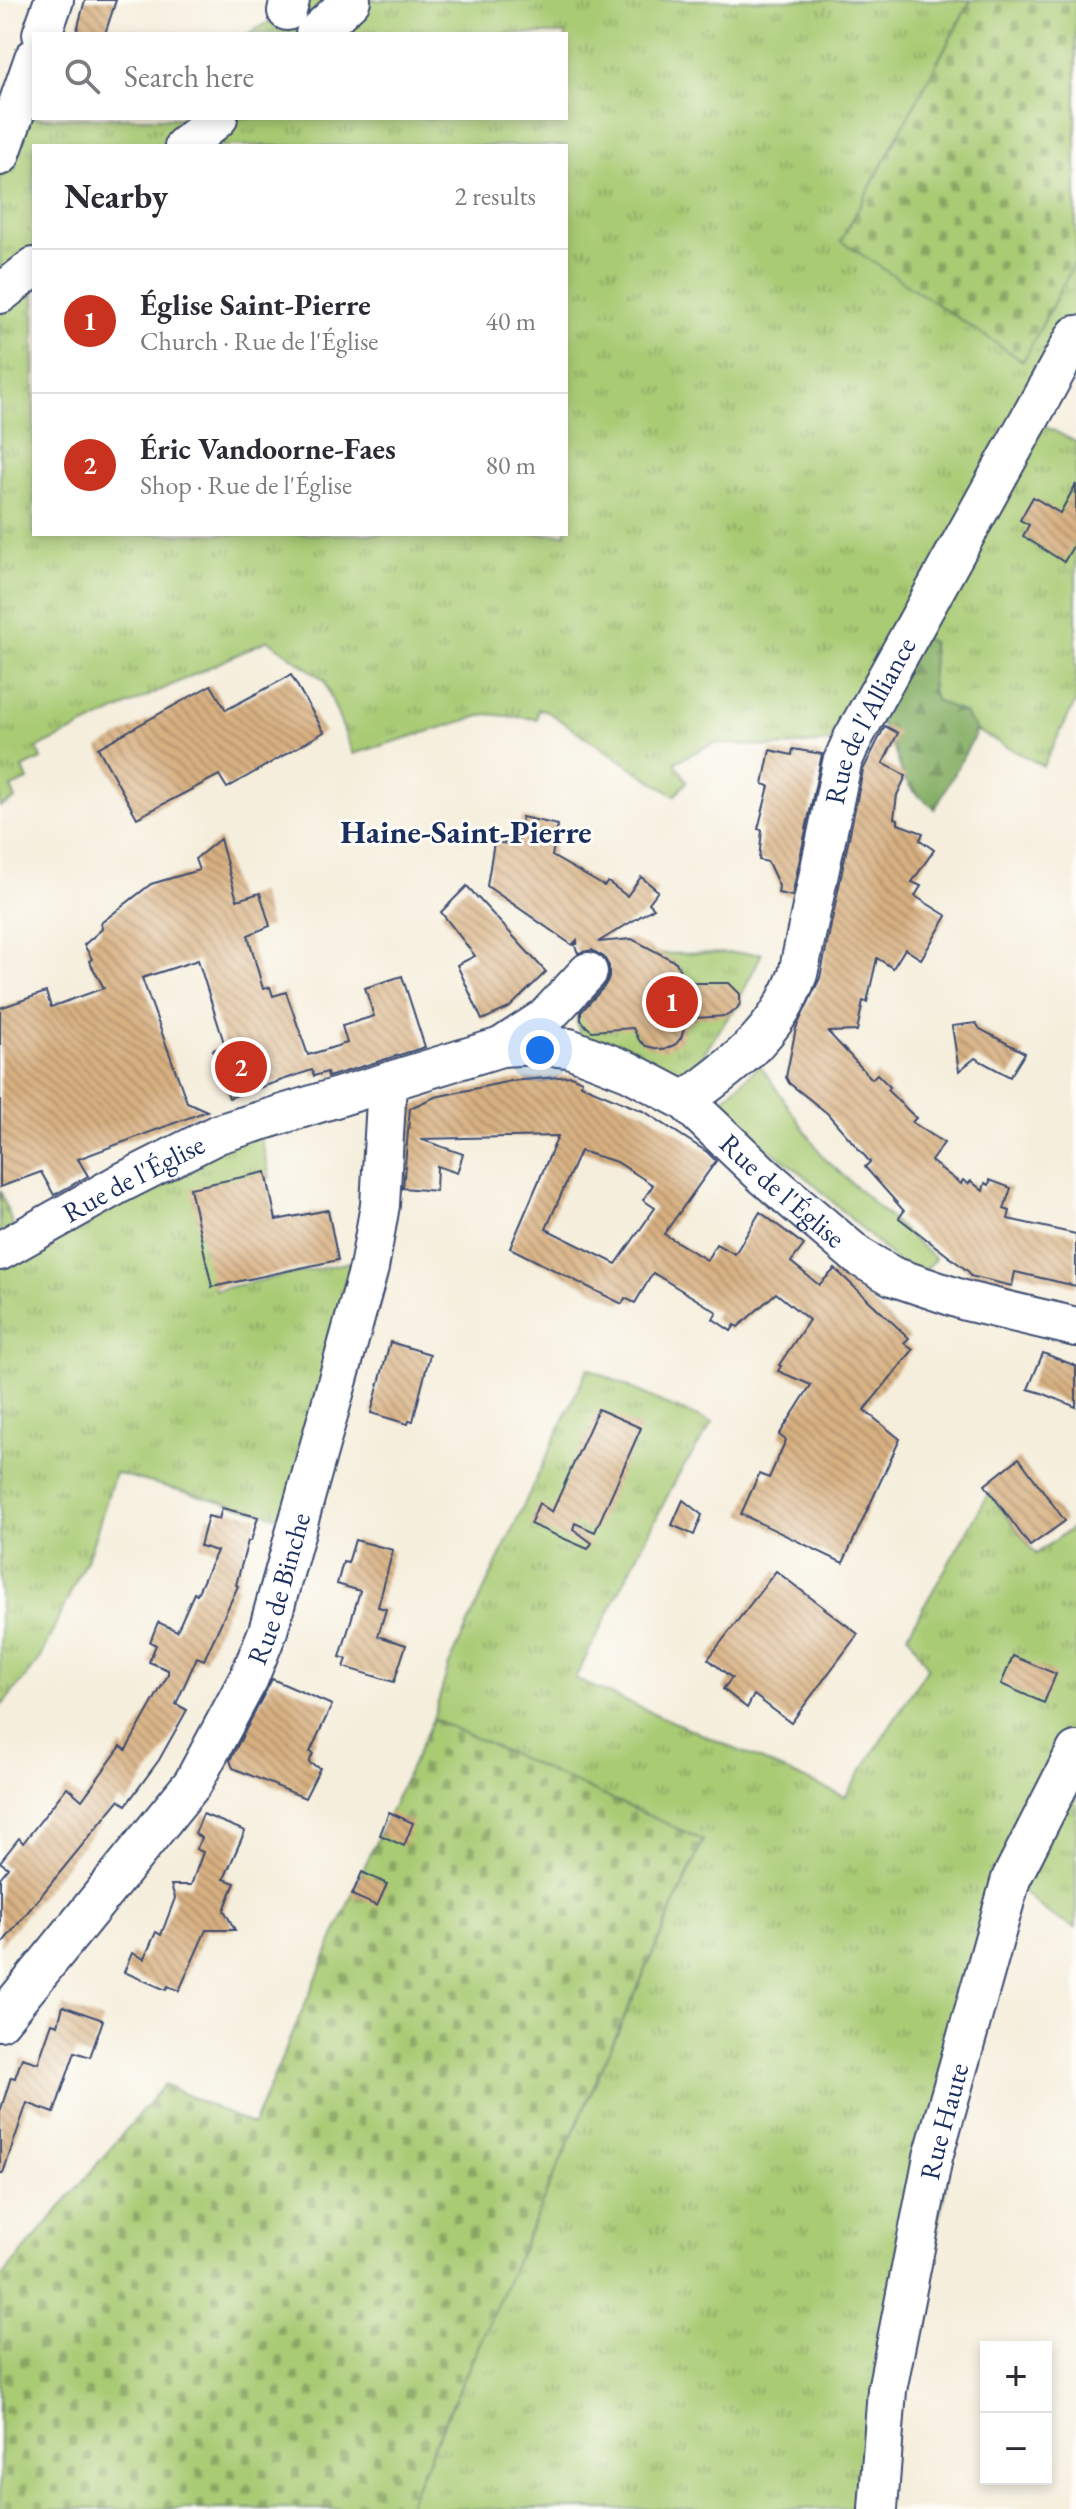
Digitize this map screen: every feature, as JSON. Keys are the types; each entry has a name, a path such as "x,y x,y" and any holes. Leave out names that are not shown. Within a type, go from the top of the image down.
{"street":[{"path":"43,32 54,0"},
{"path":"297,15 351,0"},
{"path":"0,156 32,64"},
{"path":"186,144 216,120"},
{"path":"0,294 32,269"},
{"name":"Rue de l'Alliance","path":"685,1101 752,1049 789,998 798,974 842,763 1076,335"},
{"name":"Rue de l'Église","path":"501,1047 545,1018 588,972"},
{"name":"Rue de l'Église","path":"0,1251 125,1180 218,1134 501,1047 536,1045 569,1048 628,1071 685,1101 764,1176 858,1256 892,1276 966,1301 1076,1327"},
{"name":"Rue de Binche","path":"0,2021 193,1783 255,1664 268,1631 369,1268 380,1205 387,1083"},
{"name":"Rue Haute","path":"878,2509 887,2390 933,2157 1011,1879 1076,1751"}],"green space":[{"path":"290,0 971,0 841,241 1023,360 1076,260 1076,335 1031,419 1076,442 1076,701 1043,766 977,731 964,713 935,701 931,685 931,642 918,637 852,740 774,747 714,743 675,762 687,782 675,796 545,710 538,709 537,719 487,714 353,754 324,680 268,640 37,748 41,759 23,768 28,780 11,787 16,799 0,807 0,156 32,64 32,120 568,120 568,32 252,32 287,12"},
{"path":"971,0 1076,0 1076,260 1023,361 841,241"},
{"path":"918,636 931,641 931,684 935,700 964,713 977,731 935,809 907,783 892,743 877,719"},
{"path":"762,953 741,996 740,1005 729,1016 687,1078 601,1051 582,1041 577,1025 576,993 594,977 644,954"},
{"path":"760,1065 824,1158 935,1259 917,1280 805,1176 714,1108"},
{"path":"257,1121 270,1178 195,1193 215,1290 351,1262 298,1522 115,1473 91,1549 38,1662 0,1708 0,1190 18,1239"},
{"path":"588,1368 713,1423 677,1477 575,1679 845,1797 928,1667 908,1634 989,1493 1036,1554 1076,1525 1076,1928 1047,1912 1010,1880 878,2509 406,2509 703,1841 433,1719 449,1665"},
{"path":"433,1719 703,1840 406,2509 0,2509 0,2279 164,2085 253,2125 362,1872"}],"building":[{"path":"85,0 116,0 106,32 77,32"},
{"path":"1076,484 1076,541 1064,562 1023,536 1029,525 1020,520 1033,497 1060,513"},
{"path":"291,675 324,732 227,788 219,775 137,818 98,748 211,685 226,710"},
{"path":"885,726 898,733 883,763 906,776 897,795 894,818 898,819 898,824 923,833 920,840 934,850 912,882 921,886 915,896 947,916 921,959 905,949 893,968 877,958 857,1031 828,1032 872,1079 877,1074 890,1087 887,1090 916,1118 912,1122 944,1143 931,1161 961,1184 963,1180 968,1184 971,1181 983,1191 985,1183 989,1185 990,1180 1011,1188 1004,1209 1010,1211 1008,1219 1076,1234 1076,1286 1015,1272 1012,1286 970,1276 969,1272 899,1218 904,1211 865,1167 870,1162 827,1113 789,1083 786,1077 796,1028 820,978 863,770"},
{"path":"793,749 822,754 792,896 778,893 779,886 768,862 759,860 762,830 758,829 769,786 763,784 770,750 792,755"},
{"path":"522,817 558,825 552,856 604,886 608,882 627,896 641,877 658,891 649,903 654,908 598,942 632,939 676,962 682,976 695,983 729,983 740,994 740,1004 736,1010 726,1016 696,1018 685,1026 676,1044 664,1050 646,1046 633,1028 592,1031 587,1027 581,1020 581,1012 609,978 609,966 604,957 592,950 578,953 574,944 577,940 572,945 487,886 494,842 517,845"},
{"path":"220,839 237,900 260,893 270,926 248,935 263,989 270,987 273,996 286,992 308,1055 347,1043 342,1026 374,1016 365,988 402,976 425,1047 328,1077 327,1072 314,1076 312,1070 229,1098 213,1050 225,1046 198,960 142,978 187,1102 207,1111 78,1159 88,1176 54,1195 41,1172 0,1187 0,1008 46,992 51,1007 104,988 84,945 102,929 101,923 151,884 199,870 195,859"},
{"path":"467,886 546,972 509,1008 482,1020 457,965 475,956 441,912"},
{"path":"976,1023 980,1029 1025,1053 1010,1077 975,1058 959,1071 952,1026"},
{"path":"571,1076 582,1081 581,1085 645,1112 707,1152 716,1161 664,1234 707,1260 716,1244 735,1254 760,1212 804,1245 791,1262 819,1285 835,1269 909,1338 904,1343 913,1350 864,1410 900,1439 843,1563 741,1514 759,1474 769,1478 786,1440 779,1435 811,1385 778,1371 809,1320 776,1293 731,1331 713,1319 717,1312 653,1273 635,1303 625,1298 622,1304 510,1248 558,1136 420,1139 463,1154 457,1173 437,1166 436,1191 403,1188 410,1108 435,1097 511,1081","holes":["580,1151 617,1162 653,1185 643,1200 655,1208 616,1264 546,1229"]},
{"path":"266,1172 276,1220 328,1210 338,1260 212,1287 190,1188"},
{"path":"390,1342 430,1354 413,1421 408,1424 371,1413"},
{"path":"1043,1353 1076,1366 1076,1407 1028,1389"},
{"path":"598,1409 641,1428 595,1532 575,1523 573,1529 592,1543 588,1549 530,1524 539,1503 552,1512"},
{"path":"1019,1458 1065,1521 1030,1546 985,1485"},
{"path":"683,1500 702,1515 694,1535 672,1525"},
{"path":"222,1508 258,1517 251,1541 248,1541 238,1586 204,1660 197,1657 176,1704 187,1710 159,1760 126,1805 119,1800 0,1946 0,1878 8,1868 0,1862 19,1838 23,1843 67,1787 82,1800 121,1746 126,1750 168,1675 168,1670 149,1662 156,1645 150,1642 158,1622 177,1631 194,1593 197,1594 217,1551 200,1546 208,1516 219,1519"},
{"path":"355,1540 393,1550 378,1607 386,1609 378,1636 406,1645 394,1682 344,1667 347,1659 340,1657 360,1591 337,1584 343,1562 348,1563"},
{"path":"776,1571 858,1634 791,1723 754,1695 747,1708 723,1689 732,1678 708,1659"},
{"path":"1013,1656 1056,1674 1044,1703 1001,1684"},
{"path":"272,1679 332,1705 310,1752 313,1753 309,1763 320,1768 305,1798 233,1768 230,1760"},
{"path":"389,1812 413,1823 404,1846 380,1835"},
{"path":"203,1814 245,1831 224,1879 235,1883 224,1910 235,1930 206,1930 179,1991 168,1986 166,1990 124,1972 132,1953 144,1959 156,1932 161,1935 175,1898 171,1885 191,1885 203,1852 196,1849 202,1838 195,1834"},
{"path":"362,1872 387,1884 377,1906 352,1895"},
{"path":"63,2006 103,2020 90,2057 75,2052 54,2113 27,2103 3,2173 0,2173 0,2112 11,2077 15,2078 22,2058 38,2063 52,2023 58,2025"}],"place":[{"name":"Église Saint-Pierre","path":"672,1002"},
{"name":"Éric Vandoorne-Faes","path":"241,1067"}],"district":[{"name":"Haine-Saint-Pierre","path":"466,832"}]}
